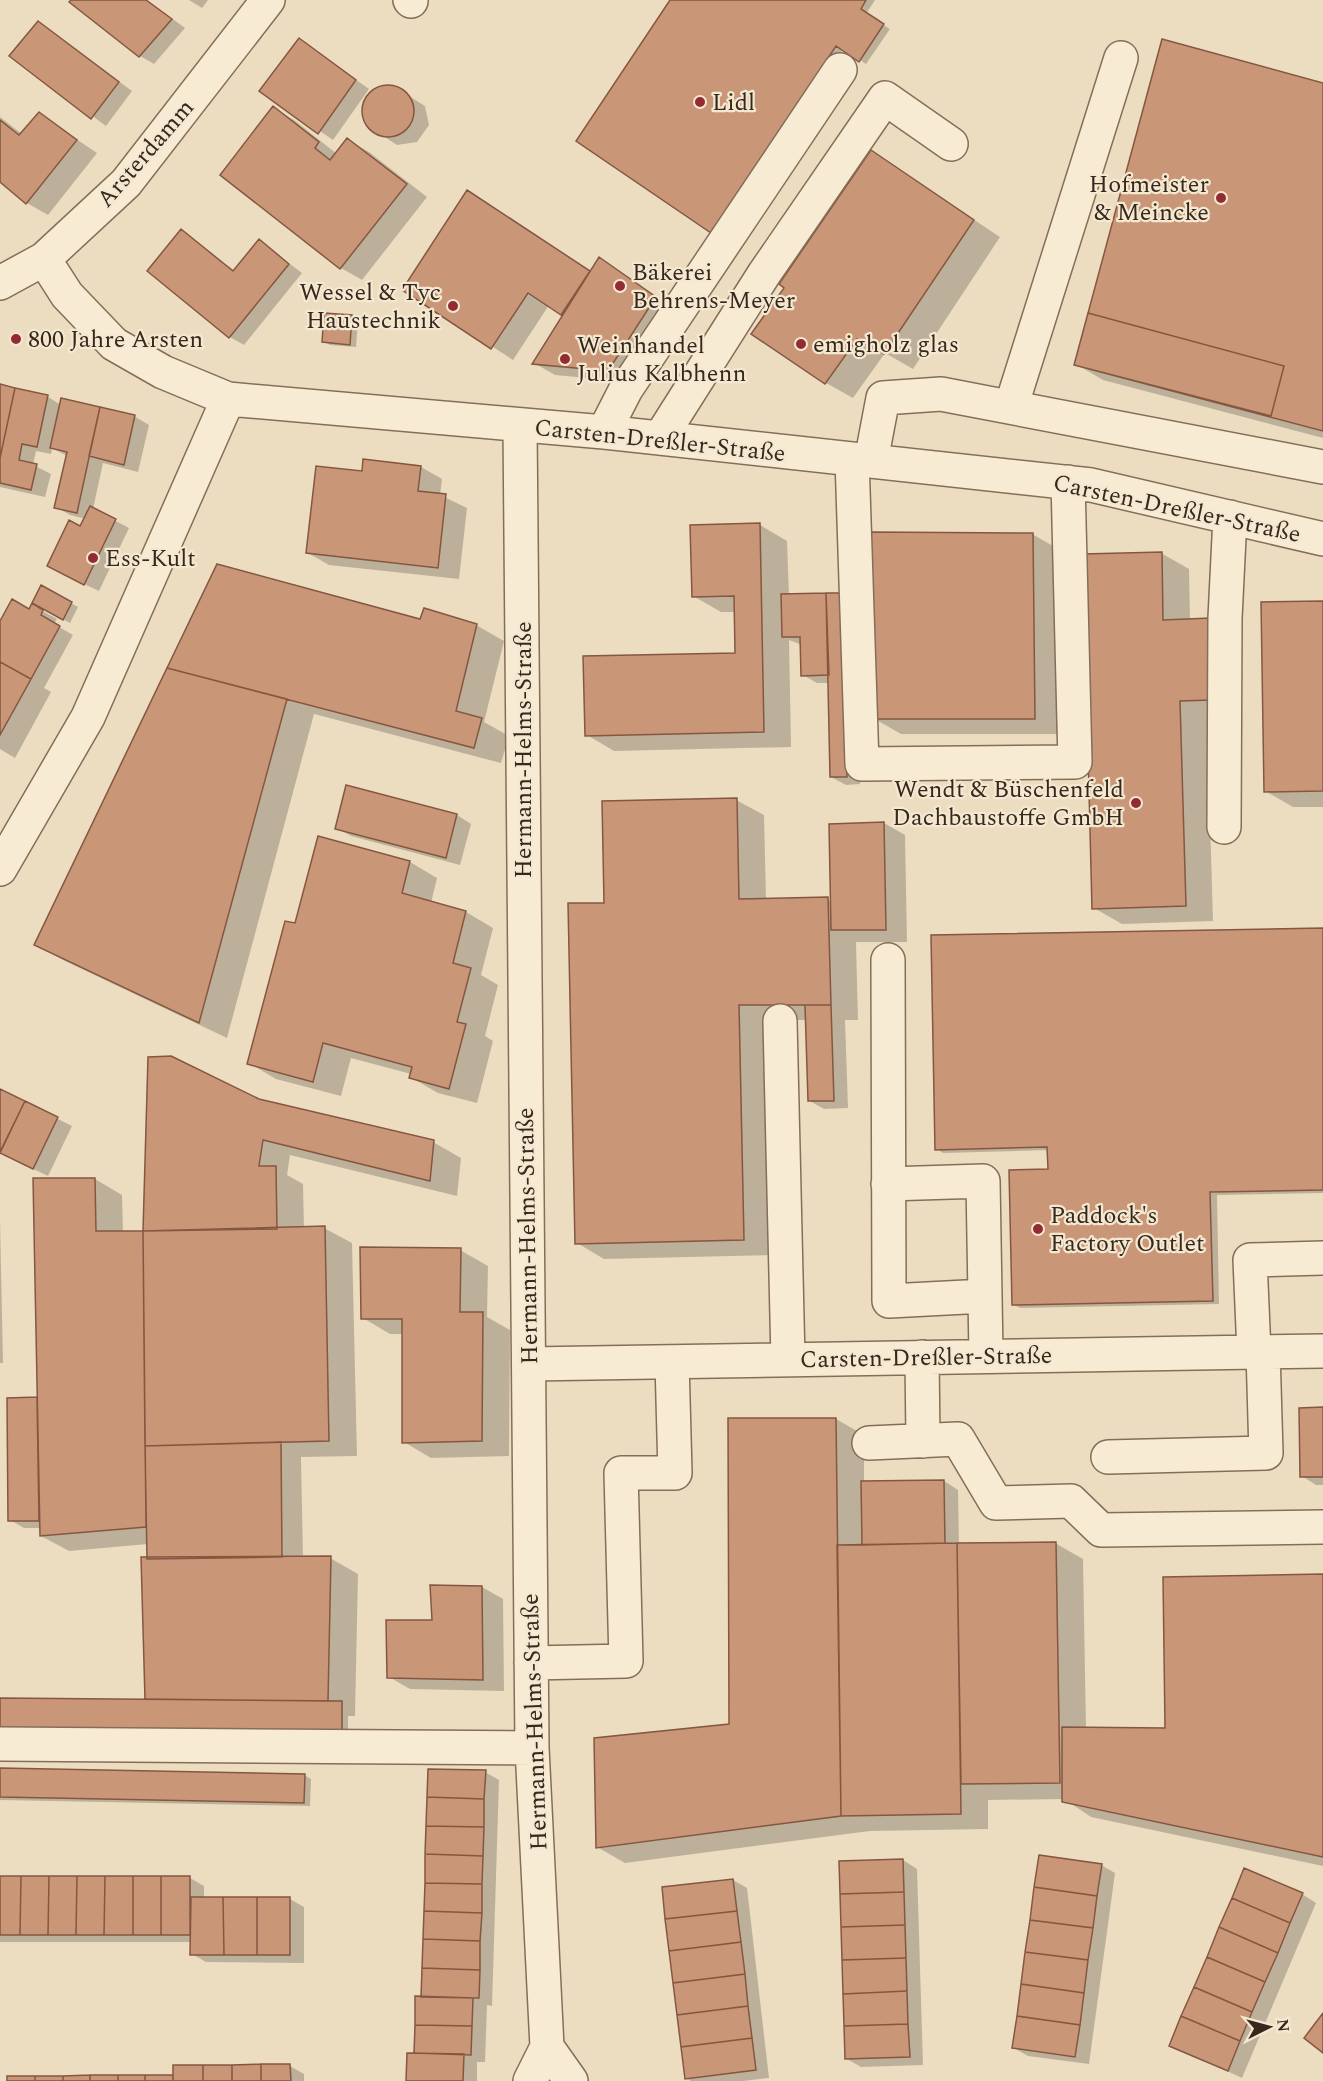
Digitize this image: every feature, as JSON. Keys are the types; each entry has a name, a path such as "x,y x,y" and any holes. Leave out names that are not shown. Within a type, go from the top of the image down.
{"street":[{"name":"Arsterdamm","path":"0,283 44,259 126,183 268,0"},
{"path":"1011,407 1120,58"},
{"path":"604,432 626,389 840,70"},
{"path":"660,438 764,274 885,98 951,144"},
{"name":"Carsten-Dreßler-Straße","path":"44,259 67,295 114,344 163,372 228,399 604,432 1091,484 1323,539"},
{"path":"1068,482 1075,762 862,764 862,460 883,398 941,394 1323,467"},
{"path":"0,869 88,717 228,399"},
{"name":"Hermann-Helms-Straße","path":"520,426 532,1748 548,2047"},
{"path":"1224,827 1225,618 1230,517"},
{"path":"888,960 888,1301 985,1296"},
{"path":"780,1021 788,1360"},
{"path":"888,1184 983,1181 986,1356"},
{"path":"1108,1457 1266,1452 1250,1260 1323,1258"},
{"name":"Carsten-Dreßler-Straße","path":"529,1364 1323,1351"},
{"path":"922,1358 923,1441"},
{"path":"531,1663 626,1661 621,1473 675,1473 672,1362"},
{"path":"869,1443 958,1439 996,1503 1071,1501 1101,1530 1323,1527"},
{"path":"0,1744 532,1748"},
{"path":"530,2081 548,2047 571,2081"}],"building":[{"path":"71,0 146,0 172,19 139,57 69,2"},
{"name":"Lidl","path":"670,0 866,0 861,9 884,24 859,62 836,46 711,233 576,141"},
{"path":"38,21 119,82 91,119 9,56"},
{"path":"299,38 356,80 318,134 259,91"},
{"name":"Hofmeister & Meincke","path":"1162,39 1323,83 1323,431 1074,365"},
{"path":"383,85 393,85 402,89 410,97 414,111 410,125 402,133 393,137 383,137 374,133 366,125 362,116 362,106 366,97 374,89"},
{"path":"273,106 319,142 315,148 330,160 347,138 407,184 340,269 220,175"},
{"path":"39,112 77,140 26,204 0,182 0,120 19,135"},
{"path":"871,150 974,220 884,354 857,339 825,384 751,334 784,288 779,284"},
{"path":"467,190 590,271 561,315 528,293 491,349 402,290"},
{"path":"181,229 233,271 259,239 289,264 229,338 147,271"},
{"path":"599,257 656,297 608,371 532,364"},
{"path":"324,313 352,315 350,345 322,342"},
{"path":"1088,313 1284,366 1271,416 1074,365"},
{"path":"0,384 15,388 0,458"},
{"path":"15,388 48,395 37,447 22,444 19,460 37,464 31,490 0,483 0,458"},
{"path":"61,398 100,407 77,513 54,508 67,452 50,448"},
{"path":"100,407 135,415 124,465 89,456"},
{"path":"363,459 421,466 418,491 446,494 438,568 306,553 316,466 362,471"},
{"path":"90,506 116,519 84,585 47,566 69,520 80,526"},
{"path":"760,523 764,732 585,736 583,656 735,653 734,596 692,597 690,525"},
{"path":"870,532 1033,533 1035,719 871,719"},
{"name":"Wendt & Büschenfeld Dachbaustoffe GmbH","path":"1162,552 1163,620 1210,618 1212,700 1180,701 1186,906 1092,909 1083,554"},
{"path":"217,564 420,619 424,608 477,624 456,711 482,718 474,748 167,668"},
{"path":"41,585 72,602 63,620 32,603"},
{"path":"826,593 829,675 801,676 800,637 782,637 781,594"},
{"path":"826,593 842,593 847,777 830,777"},
{"path":"12,599 29,609 32,603 43,610 41,615 60,626 31,679 0,662 0,621"},
{"path":"1323,601 1323,791 1264,792 1261,602"},
{"path":"0,662 31,679 0,735"},
{"path":"167,668 287,699 199,1023 34,945"},
{"path":"346,785 457,814 446,858 335,829"},
{"path":"737,798 739,899 828,897 831,1005 739,1005 744,1240 575,1244 568,903 604,903 602,801"},
{"path":"884,822 886,930 831,930 829,824"},
{"path":"318,836 410,861 402,893 466,911 453,963 471,968 457,1022 466,1024 449,1089 409,1078 412,1067 323,1043 313,1082 247,1064 285,921 295,923"},
{"path":"1323,928 1323,1190 1210,1192 1213,1301 1012,1305 1009,1170 1048,1169 1047,1147 935,1150 931,935"},
{"path":"805,1005 831,1005 834,1101 808,1101"},
{"path":"171,1056 259,1099 434,1140 430,1181 263,1140 259,1166 276,1166 277,1229 143,1231 148,1057"},
{"path":"0,1089 25,1101 0,1152"},
{"path":"25,1101 58,1117 33,1169 0,1153"},
{"path":"33,1178 95,1178 96,1231 143,1231 146,1527 40,1536"},
{"path":"325,1226 329,1441 145,1446 143,1231"},
{"path":"360,1247 461,1248 460,1312 483,1312 482,1441 402,1443 402,1319 361,1319"},
{"path":"37,1397 39,1521 8,1521 7,1398"},
{"path":"1323,1407 1323,1477 1300,1477 1299,1408"},
{"path":"728,1418 836,1418 841,1816 596,1848 594,1738 729,1724"},
{"path":"281,1442 282,1557 147,1559 145,1446"},
{"path":"944,1480 945,1543 862,1545 861,1481"},
{"path":"1056,1542 1060,1783 961,1784 957,1543"},
{"path":"957,1543 961,1814 841,1816 837,1545"},
{"path":"331,1556 328,1701 145,1699 141,1557"},
{"path":"1323,1574 1323,1857 1062,1802 1062,1727 1165,1728 1163,1577"},
{"path":"430,1585 482,1586 483,1680 387,1678 386,1620 432,1620"},
{"path":"0,1698 342,1701 342,1731 0,1729"},
{"path":"0,1768 305,1774 304,1803 0,1797"},
{"path":"428,1769 486,1770 484,1799 427,1797"},
{"path":"427,1797 484,1799 484,1827 426,1826"},
{"path":"426,1826 484,1827 483,1856 425,1854"},
{"path":"425,1854 483,1856 482,1884 425,1883"},
{"path":"1039,1855 1102,1864 1097,1896 1034,1887"},
{"path":"903,1859 904,1892 840,1894 839,1861"},
{"path":"1244,1868 1303,1893 1290,1923 1232,1898"},
{"path":"0,1876 21,1876 20,1935 0,1935"},
{"path":"21,1876 49,1876 48,1935 20,1935"},
{"path":"49,1876 77,1876 76,1935 48,1935"},
{"path":"77,1876 105,1876 104,1935 76,1935"},
{"path":"105,1876 133,1876 133,1935 104,1935"},
{"path":"133,1876 161,1876 161,1935 133,1935"},
{"path":"161,1876 190,1876 190,1935 161,1935"},
{"path":"733,1879 737,1911 665,1919 662,1887"},
{"path":"425,1883 482,1884 482,1913 424,1911"},
{"path":"1034,1887 1097,1896 1093,1928 1030,1920"},
{"path":"904,1892 905,1925 841,1927 840,1894"},
{"path":"191,1897 223,1897 224,1955 190,1955"},
{"path":"223,1897 257,1897 257,1955 224,1955"},
{"path":"257,1897 290,1897 290,1955 257,1955"},
{"path":"1232,1898 1290,1923 1278,1953 1219,1927"},
{"path":"424,1911 482,1913 480,1941 423,1939"},
{"path":"737,1911 741,1942 669,1951 665,1919"},
{"path":"1030,1920 1093,1928 1088,1960 1025,1952"},
{"path":"905,1925 906,1958 842,1960 841,1927"},
{"path":"1219,1927 1278,1953 1265,1982 1207,1957"},
{"path":"423,1939 480,1941 480,1970 422,1968"},
{"path":"741,1942 745,1974 673,1983 669,1951"},
{"path":"1025,1952 1088,1960 1084,1993 1021,1984"},
{"path":"1207,1957 1265,1982 1252,2012 1194,1987"},
{"path":"906,1958 907,1991 843,1994 842,1960"},
{"path":"422,1968 480,1970 479,1998 421,1997"},
{"path":"745,1974 748,2006 677,2015 673,1983"},
{"path":"1021,1984 1084,1993 1080,2025 1017,2016"},
{"path":"1194,1987 1252,2012 1240,2041 1181,2016"},
{"path":"907,1991 908,2024 844,2026 843,1994"},
{"path":"415,1996 473,1998 472,2026 415,2025"},
{"path":"748,2006 752,2038 681,2047 677,2015"},
{"path":"1323,2013 1323,2053 1304,2038"},
{"path":"1017,2016 1080,2025 1075,2057 1012,2048"},
{"path":"1181,2016 1240,2041 1228,2071 1169,2046"},
{"path":"908,2024 910,2057 845,2059 844,2026"},
{"path":"415,2025 472,2026 471,2055 414,2053"},
{"path":"752,2038 756,2070 685,2079 681,2047"},
{"path":"407,2053 464,2054 463,2081 406,2081"},
{"path":"261,2064 261,2081 232,2081 232,2065"},
{"path":"261,2064 290,2064 291,2081 261,2081"},
{"path":"173,2065 203,2065 203,2081 173,2081"},
{"path":"203,2065 232,2065 232,2081 203,2081"},
{"path":"90,2075 90,2081 63,2081 63,2076"},
{"path":"90,2075 118,2075 118,2081 90,2081"},
{"path":"118,2075 145,2075 145,2081 118,2081"},
{"path":"145,2075 173,2075 173,2081 145,2081"},
{"path":"7,2076 35,2076 35,2081 7,2081"},
{"path":"35,2076 63,2076 63,2081 35,2081"}],"place":[{"name":"Lidl","path":"700,102"},
{"name":"Hofmeister & Meincke","path":"1221,198"},
{"name":"Bäkerei Behrens-Meyer","path":"620,286"},
{"name":"Wessel & Tyc Haustechnik","path":"453,306"},
{"name":"800 Jahre Arsten","path":"16,339"},
{"name":"emigholz glas","path":"801,344"},
{"name":"Weinhandel Julius Kalbhenn","path":"565,359"},
{"name":"Ess-Kult","path":"93,558"},
{"name":"Wendt & Büschenfeld Dachbaustoffe GmbH","path":"1136,803"},
{"name":"Paddock's Factory Outlet","path":"1038,1229"}]}
